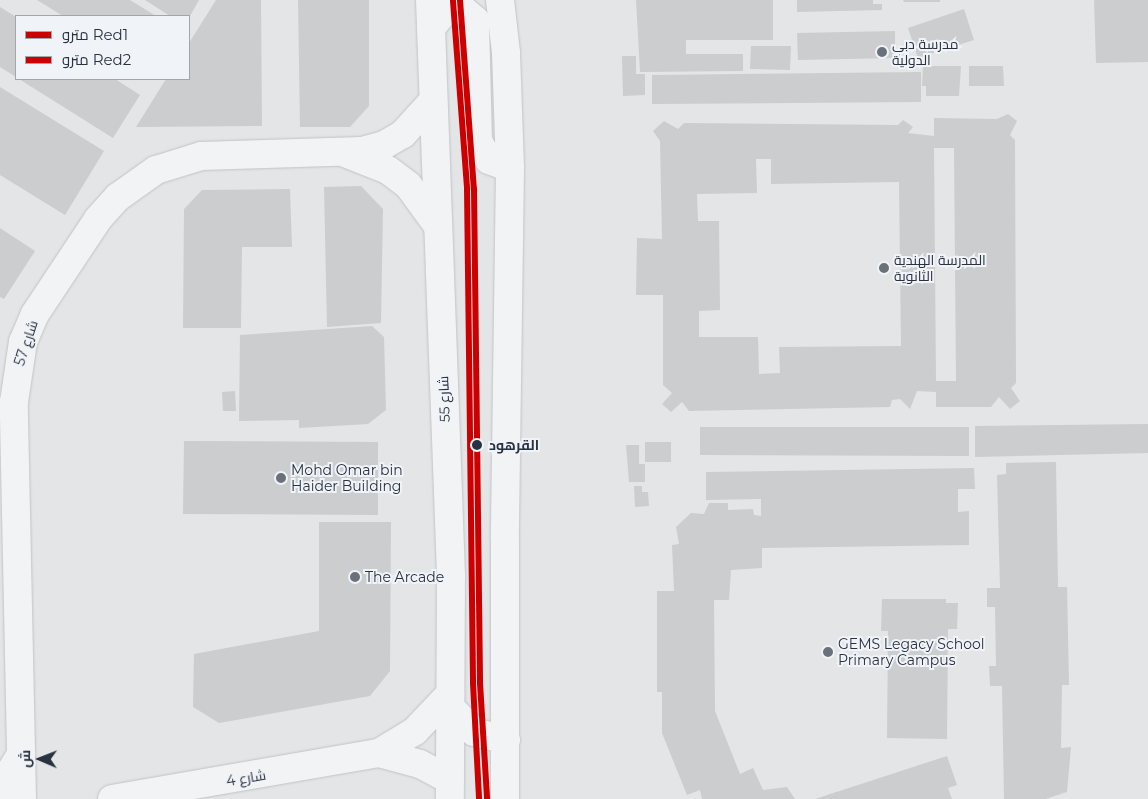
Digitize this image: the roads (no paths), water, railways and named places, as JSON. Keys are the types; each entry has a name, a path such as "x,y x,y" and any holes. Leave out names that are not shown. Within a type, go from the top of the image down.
{"street":[{"name":"شارع 55","path":"430,0 451,576 450,789"},
{"path":"500,0 510,168 504,540 506,799"},
{"path":"431,28 444,12 452,8 462,9 475,20 478,141 489,160 510,168"},
{"name":"شارع 57","path":"22,799 14,402 23,342 35,314 98,219 118,197 156,170 201,156 346,153 384,145 403,134 433,101"},
{"name":"شارع 57","path":"346,153 388,170 408,185 438,226"},
{"path":"450,701 474,732 506,740"},
{"name":"شارع 4","path":"112,799 379,753 415,731 450,701"},
{"name":"شارع 4","path":"379,753 420,764 450,789"},
{"path":"0,789 21,754"}],"metro line":[{"name":"Red1","path":"460,0 474,189 480,683 487,799"},
{"name":"Red2","path":"453,1 467,189 473,683 479,799"}],"place":[{"name":"مدرسة دبي الدولية","path":"882,52"},
{"name":"المدرسة الهندية الثانوية","path":"884,268"},
{"name":"القرهود","path":"477,445"},
{"name":"Mohd Omar bin Haider Building","path":"281,478"},
{"name":"The Arcade","path":"355,577"},
{"name":"GEMS Legacy School Primary Campus","path":"828,652"}]}
